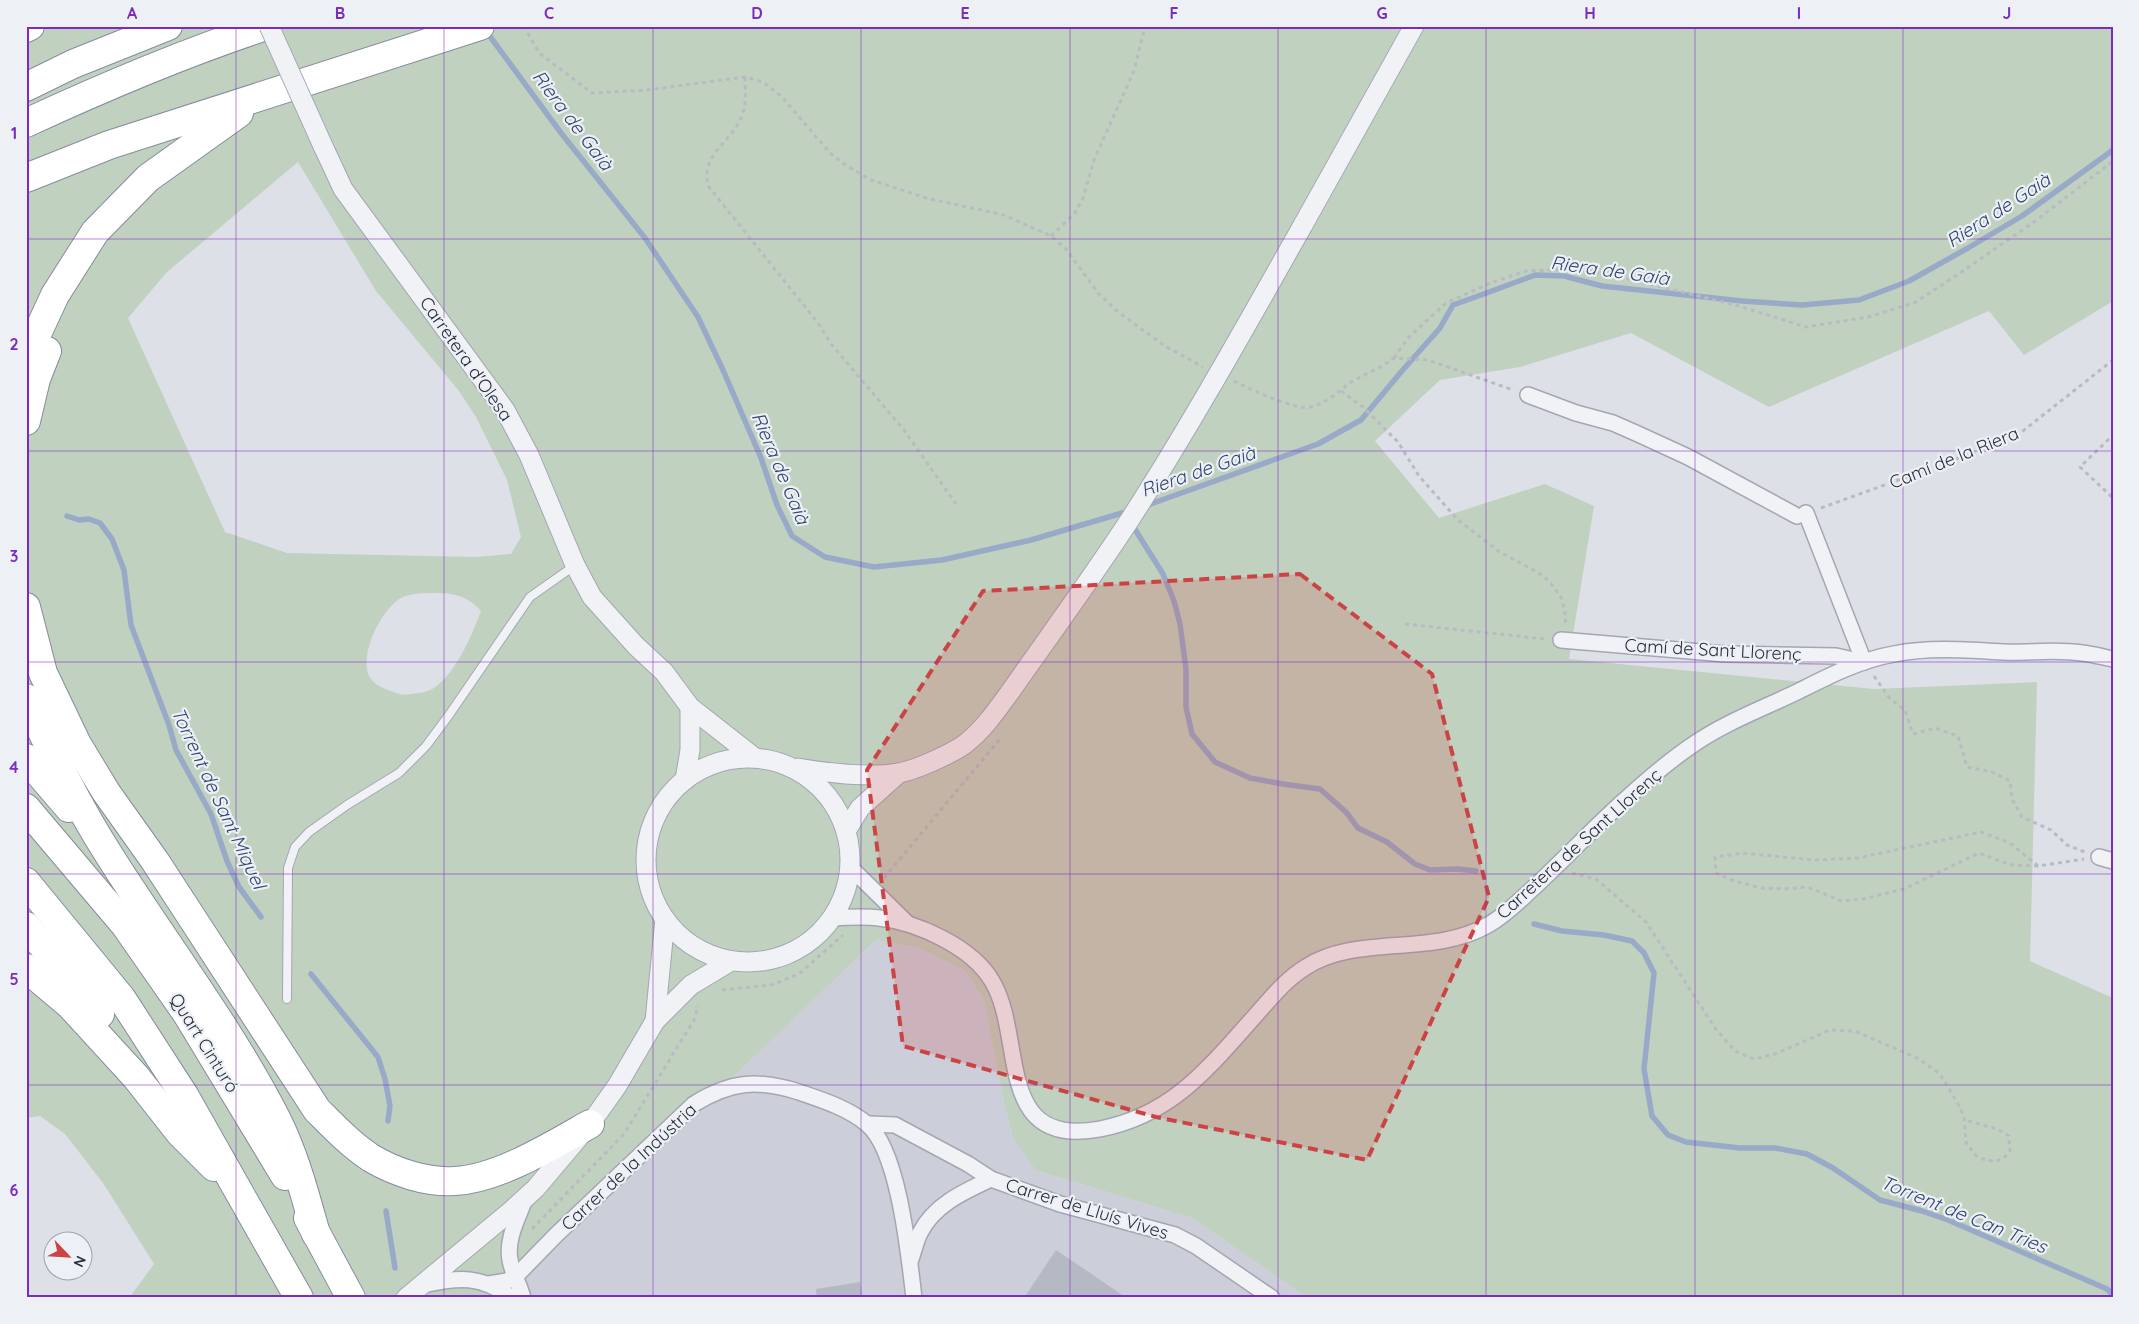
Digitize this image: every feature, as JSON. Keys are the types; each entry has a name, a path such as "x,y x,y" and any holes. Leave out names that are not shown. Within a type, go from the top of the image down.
{"highway":[{"path":"26,28 30,26"},
{"path":"26,87 73,64 168,26"},
{"path":"26,124 82,98 215,43 268,26"},
{"path":"26,178 110,145 258,99 480,26"},
{"path":"26,367 36,336 55,295 95,232 148,178 258,99"},
{"path":"26,421 36,379 71,292 91,256 148,178"},
{"path":"26,607 43,673 77,744 106,792 155,861 317,1110 343,1136 372,1158 414,1177 455,1181 480,1177 546,1150 590,1124"},
{"path":"26,698 56,762 108,854 209,1003 277,1120 295,1161 316,1234"},
{"path":"26,758 108,854"},
{"name":"Quart Cinturó","path":"26,808 125,925 187,1014 274,1157 351,1298"},
{"path":"26,882 122,999 184,1094 299,1298"},
{"path":"26,926 166,1098 212,1144"},
{"path":"26,968 70,1005 136,1076 180,1132 240,1194"}],"street":[{"name":"Carretera d'Olesa","path":"268,26 343,188 505,410 529,455 575,565 592,597 609,618 664,672 690,707 755,758"},
{"path":"846,831 860,808 898,773 955,750 975,735 1010,692 1079,596 1129,520 1217,378 1414,26"},
{"path":"1528,395 1576,413 1613,423 1688,457 1802,514 1864,662"},
{"name":"Camí de Sant Llorenç","path":"1561,640 1725,654 1836,656 1864,662"},
{"name":"Carretera de Sant Llorenç","path":"832,918 884,918 909,925 962,950 984,969 1000,997 1018,1081 1022,1096 1028,1107 1036,1116 1055,1128 1078,1132 1109,1127 1148,1112 1176,1097 1201,1075 1280,988 1311,964 1337,954 1363,949 1428,943 1464,936 1492,923 1506,913 1554,869 1622,802 1654,774 1697,742 1805,688 1864,662 1894,654 1956,649 2079,652 2113,659"},
{"path":"685,780 690,750 690,707"},
{"path":"755,758 789,767 805,775 825,793 839,815 846,831 849,849 850,866 845,892 832,918 810,941 788,954 764,961 731,961 715,957 694,947 680,937 656,906 648,882 646,866 648,842 652,826 663,804 685,780 706,767 722,762 755,758"},
{"path":"789,767 836,774 898,773"},
{"name":"Carretera de Sant Llorenç","path":"850,866 909,925"},
{"path":"656,1021 665,920"},
{"path":"406,1298 525,1198 563,1158 590,1124 617,1086 656,1021 691,985 731,961"},
{"name":"Carrer de la Indústria","path":"515,1277 556,1235 682,1115 711,1093 750,1083 775,1085 832,1103 868,1124"},
{"path":"868,1124 883,1147 892,1172 899,1199 914,1298"},
{"name":"Carrer de Lluís Vives","path":"868,1124 895,1125 968,1164 991,1179 1060,1204 1175,1235 1196,1246 1272,1298"},
{"path":"910,1262 920,1233 936,1211 961,1193 991,1179"},
{"path":"523,1298 510,1261 510,1241 525,1198"},
{"path":"490,1284 507,1281 515,1277"},
{"path":"423,1284 470,1278 490,1284 512,1298"}],"lane":[{"path":"287,999 288,868 295,847 317,826 399,773 426,746 530,597 575,565"}],"path":[{"path":"524,26 539,53 592,93 647,90 745,77 763,82 782,97 830,153 871,180 926,198 1004,215 1052,236 1066,249 1098,293 1118,312 1165,346 1211,371"},
{"path":"1052,236 1075,213 1083,198 1094,160 1134,71 1145,26"},
{"path":"745,77 746,98 742,115 730,137 709,162 705,173 709,187 818,323 832,345 904,430 956,504"},
{"path":"1229,379 1265,396 1309,407 1331,398 1394,358 1409,337 1446,303 1493,282 1526,271 1571,269 1613,276 1739,306 1806,327 1868,317 1914,303 2034,222 2113,160"},
{"path":"1394,358 1428,360 1528,395"},
{"name":"Camí de la Riera","path":"1802,514 2014,438 2113,360"},
{"path":"1340,391 1363,408 1398,442 1419,476 1458,520 1500,552 1539,573 1550,582 1562,599 1566,619 1561,640 1405,624"},
{"path":"2109,439 2080,467 2113,498"},
{"path":"1864,662 1890,699 1905,710 1913,734 1935,728 1958,736 1967,767 1992,772 2010,781 2012,799 2022,817 2051,830 2067,845 2106,859"},
{"path":"877,894 882,881 1000,739 985,724"},
{"path":"2038,866 2010,843 1981,832 1858,858 1813,860 1742,853 1715,857 1716,873 1734,881 1762,888 1808,887 1841,901 1863,899 1904,889 1979,853 2011,865 2038,866 2106,859"},
{"path":"1554,869 1596,878 1646,922 1715,1028 1735,1051 1754,1059 1775,1054 1830,1030 1855,1031 1919,1059 1940,1074 1965,1120 1966,1143 1978,1158 2003,1160 2010,1151 2009,1136 1997,1129 1965,1120"},
{"path":"718,990 771,984 799,974 845,933 858,930 866,917"},
{"path":"530,1231 577,1184 634,1120 694,1020 698,1005 705,1000"}],"highlighted area":[{"path":"1300,574 1432,674 1489,897 1367,1160 1156,1117 903,1046 867,770 983,591"}],"shaded area":[{"path":"876,940 919,948 965,971 984,1000 1012,1136 1035,1170 1192,1218 1308,1298 503,1298"}],"green space":[{"path":"26,26 2113,26 2113,301 2024,355 1989,311 1769,407 1631,333 1520,367 1440,380 1375,441 1439,518 1545,484 1594,506 1569,659 1874,689 2037,682 2030,961 2113,998 2113,1298 1308,1298 1192,1218 1035,1170 1012,1136 984,1000 965,971 919,948 876,940 503,1298 129,1298 154,1264 103,1183 65,1134 40,1116 26,1118","holes":["298,162 376,291 459,391 476,417 507,480 521,537 511,554 476,557 287,553 225,532 128,318 167,272","415,594 450,594 467,599 481,611 468,642 449,673 434,688 410,694 387,690 374,682 369,676 367,656 374,632 387,610 403,597"]}],"building":[{"path":"1056,1250 1127,1298 1024,1298"},
{"path":"860,1282 863,1298 817,1298 816,1289"}],"waterway":[{"name":"Riera de Gaià","path":"486,31 561,133 645,238 698,317 761,458 777,505 792,536 825,557 874,567 942,560 1031,540 1129,511"},
{"name":"Riera de Gaià","path":"1145,506 1318,444 1361,420 1440,328 1453,305 1535,275 1564,276 1602,286 1742,301 1802,305 1859,300 1909,281 1968,248 2022,216 2113,150"},
{"name":"Torrent de Sant Miquel","path":"67,516 79,520 89,519 100,523 112,539 124,570 131,625 169,725 176,750 211,814 227,861 239,887 261,917"},
{"name":"Torrent de Can Tries","path":"1131,523 1163,574 1174,601 1180,624 1186,669 1186,707 1192,734 1215,762 1250,778 1320,789 1346,812 1358,828 1387,842 1415,864 1430,870 1458,869 1476,871"},
{"name":"Torrent de Can Tries","path":"1534,924 1562,931 1604,935 1632,941 1644,953 1654,973 1644,1069 1652,1116 1668,1135 1686,1142 1740,1148 1775,1148 1807,1154 1833,1168 1880,1200 1948,1220 2107,1289 2113,1295"},
{"name":"Torrent de Sant Miquel","path":"311,974 378,1057 385,1079 390,1106 388,1121"},
{"name":"Torrent de Sant Miquel","path":"386,1211 395,1268"}]}
